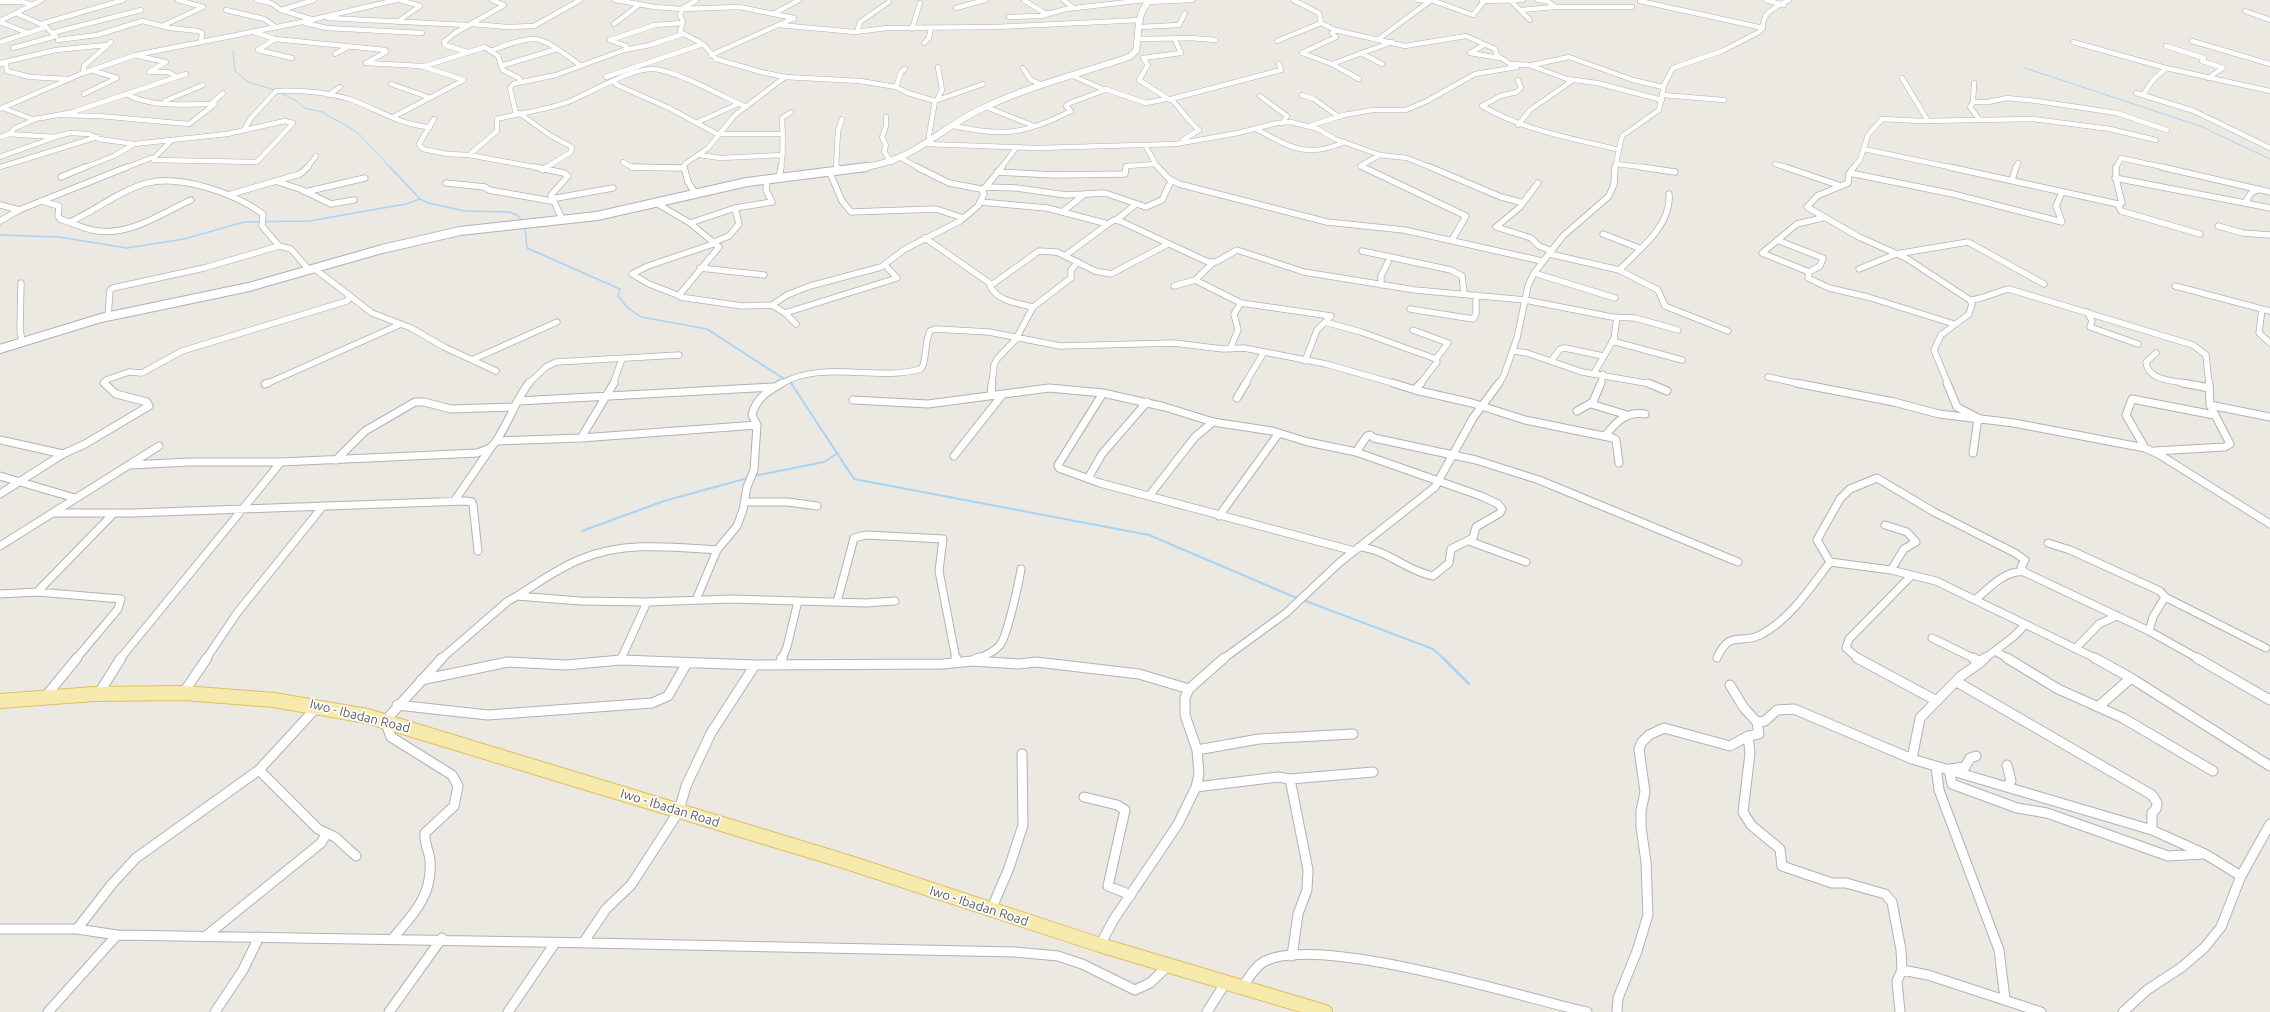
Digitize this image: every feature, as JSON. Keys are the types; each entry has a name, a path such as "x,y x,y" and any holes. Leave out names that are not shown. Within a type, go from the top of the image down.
{"main road":[{"name":"Iwo - Ibadan Road","path":"0,702 100,693 184,692 250,696 319,705 385,721 850,863 1100,945 1170,964 1325,1012"}],"street":[{"path":"0,22 18,14 42,0"},
{"path":"41,24 124,0"},
{"path":"162,26 203,7 178,0"},
{"path":"256,0 271,3 281,10 314,20"},
{"path":"281,10 304,1 314,0"},
{"path":"2,109 83,73 136,55 314,20 396,0"},
{"path":"397,22 420,6 400,0"},
{"path":"472,24 504,5 492,0"},
{"path":"324,17 352,20 472,24 507,27 534,26 544,22 580,0"},
{"path":"615,0 682,9 739,7 775,12 794,18 710,55"},
{"path":"696,0 682,9 680,15 682,23 680,30 683,34 703,44 710,55 716,59 784,77 860,81 896,87 908,93 936,100 983,84"},
{"path":"775,12 799,0"},
{"path":"956,8 985,0"},
{"path":"1024,0 1044,13 1048,13"},
{"path":"1063,0 1074,8"},
{"path":"1009,17 1036,17 1074,8 1147,0 1193,0"},
{"path":"0,349 108,316 221,294 382,249 460,231 596,216 695,193 767,179 833,173 890,162 901,158 928,143 986,107 1042,85 1129,57 1136,51 1142,11 1147,0"},
{"path":"1293,0 1319,13 1321,23"},
{"path":"1417,0 1430,1 1473,15 1483,0 1523,0"},
{"path":"1510,0 1530,20"},
{"path":"1538,0 1547,1 1554,7"},
{"path":"1766,0 1786,2"},
{"path":"1380,38 1430,1"},
{"path":"1640,1 1763,28"},
{"path":"0,2 23,2 32,5"},
{"path":"857,32 860,22 889,2"},
{"path":"1763,28 1764,18 1767,14 1786,2"},
{"path":"912,29 920,3"},
{"path":"614,24 626,13 640,4"},
{"path":"1521,10 1554,7 1632,7"},
{"path":"52,33 141,10"},
{"path":"226,10 264,20 276,27"},
{"path":"2245,10 2270,20"},
{"path":"779,25 857,32 887,28 912,29 1014,26 1112,20 1179,25 1185,13"},
{"path":"18,14 41,24 52,33 57,38 58,50"},
{"path":"349,28 356,23 352,20"},
{"path":"13,48 57,38 97,34 142,21 162,26 198,30 202,33 201,41"},
{"path":"0,22 28,33"},
{"path":"302,22 327,28 422,33"},
{"path":"386,31 404,22"},
{"path":"627,49 626,46 610,40 655,25 682,23"},
{"path":"1277,41 1321,23 1335,30 1380,38 1412,46 1466,36 1496,49 1500,58"},
{"path":"466,25 447,37 444,43 467,52"},
{"path":"0,42 46,28"},
{"path":"924,43 929,38 931,28"},
{"path":"1100,945 1178,824 1196,787 1199,774 1197,750 1186,714 1185,698 1189,689 1212,667 1286,613 1356,549 1387,523 1430,493 1438,482 1452,455 1502,379 1513,351 1528,286 1534,273 1563,236 1609,196 1614,184 1619,150 1625,133 1638,123 1651,117 1662,100 1664,87 1669,72 1676,66 1722,51 1763,28"},
{"path":"1335,30 1332,33 1336,37 1302,53 1332,64 1359,79"},
{"path":"252,31 275,39 386,51 366,63 422,67 464,80 428,97 394,116"},
{"path":"543,170 571,152 572,147 551,136 518,113 510,86 521,82 556,75 627,49 650,45 683,34"},
{"path":"1138,39 1190,38 1216,40"},
{"path":"275,39 258,50 292,58"},
{"path":"490,51 513,43 537,39 557,49 581,66"},
{"path":"1175,40 1181,53 1143,58 1148,65 1139,80 1181,109 1187,120 1199,130 1176,144"},
{"path":"2192,41 2270,64"},
{"path":"0,63 58,50 106,45 111,42"},
{"path":"1332,64 1392,42"},
{"path":"2073,42 2166,68 2270,91"},
{"path":"606,77 703,44"},
{"path":"83,73 84,66 103,51 106,45"},
{"path":"1484,45 1470,53 1500,58 1510,64 1521,66"},
{"path":"2166,46 2204,58 2202,61 2223,68 2208,78"},
{"path":"335,54 348,47"},
{"path":"422,67 482,47 488,48 498,56 503,70 519,78 521,82"},
{"path":"501,66 557,49"},
{"path":"1361,53 1382,64"},
{"path":"136,55 166,62 149,72 168,72 177,77"},
{"path":"0,56 3,60 0,63"},
{"path":"1309,126 1339,117 1373,110 1406,110 1427,102 1475,74 1569,57 1632,80 1664,87"},
{"path":"0,63 6,64 7,70"},
{"path":"1073,76 1146,103 1265,75 1281,70 1279,64"},
{"path":"1529,65 1574,80 1662,100 1724,100"},
{"path":"928,143 936,100 942,90 938,67"},
{"path":"1023,68 1026,70 1026,75 1032,82 1042,85"},
{"path":"2143,95 2153,80 2166,68"},
{"path":"469,155 497,131 497,119 567,102 613,81 644,70 653,69 679,77 746,107"},
{"path":"896,87 901,72 905,69"},
{"path":"0,72 7,70 30,77 69,80"},
{"path":"84,94 117,78 91,70"},
{"path":"9,134 14,128 36,119 73,112 186,74"},
{"path":"695,193 688,182 684,168 688,161 700,155 726,124 784,77"},
{"path":"1902,78 1928,121"},
{"path":"1518,80 1520,88 1517,92 1500,96 1482,106 1500,117 1518,125 1619,150"},
{"path":"1518,125 1530,110 1574,80"},
{"path":"613,81 617,86 719,134 783,134"},
{"path":"1974,82 1973,102 1970,107 1979,119"},
{"path":"391,84 428,97"},
{"path":"163,102 203,85"},
{"path":"328,95 340,87"},
{"path":"954,126 998,135 1020,133 1071,111 1066,106 1070,103 1105,89"},
{"path":"244,130 250,117 271,97 276,90 297,90 349,99 414,124 430,127"},
{"path":"126,94 137,100 163,102 212,102 224,93"},
{"path":"2136,93 2194,112 2270,148"},
{"path":"1302,95 1314,99 1339,117"},
{"path":"1260,96 1287,116 1283,122"},
{"path":"1973,102 1988,102 2007,98 2108,112 2127,115 2167,130"},
{"path":"58,115 99,116 189,124 215,104 212,102"},
{"path":"696,122 738,104"},
{"path":"986,107 1034,126"},
{"path":"2,109 36,119"},
{"path":"779,178 783,155 781,146 783,134 782,118 791,112"},
{"path":"886,117 886,126 882,137 886,145 884,151 890,162"},
{"path":"434,119 419,144 421,148 442,154 469,155 564,173 568,176 551,195 551,200 562,214 562,219"},
{"path":"842,119 838,127 838,138 835,145 838,154 833,173 843,204 851,212 936,209 963,218"},
{"path":"2154,452 2229,446 2230,444 2210,405 2206,355 2192,346 2087,312 2009,289 1994,292 1983,299 1970,300 1896,254 1874,245 1822,218 1807,207 1808,204 1817,196 1848,184 1850,173 1857,164 1864,149 1868,135 1880,120 2042,120 2110,129 2156,140"},
{"path":"0,156 70,133 89,134 99,139 134,144 171,141 244,130 281,121 293,123 256,162 192,162 154,160 154,158"},
{"path":"928,143 1016,148 1176,144 1256,129 1283,122 1309,126 1380,155 1408,158 1522,204"},
{"path":"1256,129 1295,149 1328,150 1345,142"},
{"path":"0,137 9,134 54,137"},
{"path":"0,168 70,148 97,137"},
{"path":"0,221 19,210 41,201 154,158 160,154 171,141"},
{"path":"61,177 114,156 134,144"},
{"path":"1146,145 1156,164 1171,181 1328,222 1404,230 1542,261"},
{"path":"772,305 786,295 810,286 877,269 885,265 905,249 963,218 978,206 984,194 984,189 1014,153 1016,148"},
{"path":"1864,149 2118,204 2122,211 2200,234"},
{"path":"700,155 720,158 783,155"},
{"path":"1380,155 1360,166 1466,216 1452,240"},
{"path":"228,195 305,171 316,156"},
{"path":"901,158 923,171 949,183 984,189 1017,188 1066,195 1094,192 1105,193 1131,201 1135,205 1146,207 1162,200 1171,181"},
{"path":"2118,204 2122,203 2116,178 2116,167 2121,158 2270,192"},
{"path":"623,162 633,168 684,168"},
{"path":"2012,180 2018,163"},
{"path":"997,172 1055,175 1125,174 1126,166 1156,164"},
{"path":"1616,164 1675,172"},
{"path":"1775,164 1841,186"},
{"path":"1850,173 1953,194 2062,222 2056,206 2062,192"},
{"path":"305,192 365,178"},
{"path":"2116,178 2270,208"},
{"path":"690,223 735,208 772,202 766,190 767,179"},
{"path":"274,180 332,204 354,200"},
{"path":"70,222 96,210 126,192 150,182 209,188 252,205 263,214 262,226 279,246"},
{"path":"446,183 485,187 489,190 551,200 613,188"},
{"path":"1538,183 1522,204 1496,227 1531,238 1539,246 1551,252 1612,270 1619,270 1658,290 1665,306 1728,331"},
{"path":"2245,204 2251,193 2259,189"},
{"path":"1062,212 1085,196 1085,194"},
{"path":"1619,270 1654,234 1670,206 1669,194"},
{"path":"41,201 56,204 59,210 59,217 80,227 100,231 124,230 191,200"},
{"path":"980,202 1047,208 1108,224"},
{"path":"656,203 690,223 690,225 715,242 719,247 700,268 680,296"},
{"path":"0,205 19,210"},
{"path":"1066,255 1135,205"},
{"path":"735,208 739,224 729,236 648,266 632,274 649,284 684,299 742,306 772,305 785,313 796,324"},
{"path":"1809,272 1762,253 1797,224 1822,218"},
{"path":"1116,220 1202,260 1214,262"},
{"path":"2218,226 2243,233 2270,235"},
{"path":"1603,234 1639,248"},
{"path":"925,238 991,284"},
{"path":"1777,240 1823,258 1820,266 1809,272"},
{"path":"1859,269 1896,254 1968,242 2044,284"},
{"path":"991,284 1010,274 1039,251 1045,250 1066,255 1104,274 1112,274 1148,257 1168,244"},
{"path":"108,316 112,288 210,266 279,246 292,249 312,269 372,313 401,324 496,371"},
{"path":"1174,286 1195,280 1214,262 1237,250 1304,272 1381,285 1525,300 1617,317 1635,318 1678,330"},
{"path":"1362,251 1450,270 1462,276 1464,293"},
{"path":"991,395 994,365 1004,350 1016,339 1033,307 1071,278 1071,270 1078,262"},
{"path":"1381,285 1381,276 1388,262"},
{"path":"785,313 897,278 885,265"},
{"path":"700,268 764,275"},
{"path":"1809,272 1808,278 1829,288 1868,297 1954,324"},
{"path":"1534,273 1615,298"},
{"path":"1195,280 1240,303 1331,316 1317,330 1312,347 1305,357 1305,361"},
{"path":"21,283 20,329 22,342"},
{"path":"991,284 990,288 993,292 1002,298 1033,307"},
{"path":"2175,286 2270,311"},
{"path":"1410,309 1473,319 1476,314 1476,295"},
{"path":"0,494 63,454 85,444 149,406 147,402 116,394 104,382 106,380 129,372 142,373 182,351 347,301 350,296"},
{"path":"1970,300 1972,304 1969,314 1954,324 1941,336 1934,350 1945,373 1957,407 1978,418"},
{"path":"1230,349 1238,330 1234,314 1240,303"},
{"path":"2262,309 2259,333 2270,343"},
{"path":"2087,312 2092,321 2090,327 2138,344"},
{"path":"1594,373 1612,341 1618,324 1617,317"},
{"path":"474,359 557,322"},
{"path":"1325,322 1436,360"},
{"path":"265,384 401,324"},
{"path":"696,600 717,550 737,526 745,502 747,486 754,470 758,425 752,414 754,405 760,396 774,386 792,377 820,372 899,372 921,369 924,365 924,344 930,331 935,329 989,332 1016,339 1060,346 1174,343 1230,349 1244,348 1377,377 1415,390 1483,406 1525,420 1605,436 1616,440 1619,463"},
{"path":"1413,330 1444,340 1448,343 1436,360 1437,362 1415,390"},
{"path":"1612,341 1682,360"},
{"path":"1551,361 1560,350 1565,348 1603,356"},
{"path":"1513,351 1551,361 1582,372 1603,374 1647,382 1667,391"},
{"path":"1237,398 1264,352"},
{"path":"2156,353 2146,362 2147,370 2152,376 2209,388"},
{"path":"455,500 496,441 513,408 536,373 546,365 556,362 679,355"},
{"path":"581,438 607,395 622,359"},
{"path":"1577,411 1588,408 1601,390 1603,374"},
{"path":"1768,377 1856,396 1887,401 1939,414 1978,418 2068,432 2146,448 2270,524"},
{"path":"518,401 774,386"},
{"path":"853,400 921,404 1049,388 1103,393 1147,402 1213,422 1279,433 1308,442 1356,452 1481,496 1501,506 1500,513 1479,525 1473,538 1457,544 1451,549 1449,563 1433,576 1423,574 1372,548 1356,549 1219,516 1090,479 1059,468 1058,465 1103,393"},
{"path":"954,456 1003,394"},
{"path":"2146,448 2126,415 2132,400 2160,403 2214,415"},
{"path":"335,460 365,431 415,402 424,401 437,408 451,409 513,408"},
{"path":"1090,479 1090,475 1102,454 1147,402"},
{"path":"1591,404 1624,414 1638,412 1646,414"},
{"path":"2210,405 2270,417"},
{"path":"1605,436 1624,414"},
{"path":"1973,453 1978,418"},
{"path":"1149,496 1165,479 1190,445 1207,426 1213,422"},
{"path":"496,441 581,438 758,425"},
{"path":"1219,516 1279,433"},
{"path":"1356,452 1367,436 1370,435 1374,438 1452,455 1510,470 1588,498 1738,562"},
{"path":"0,447 3,441 63,454"},
{"path":"0,546 159,446"},
{"path":"130,465 190,462 281,462 335,460 359,457 451,455 477,453 490,448"},
{"path":"100,693 119,662 242,508 281,462"},
{"path":"0,476 75,498"},
{"path":"1830,562 1818,540 1831,512 1840,499 1850,490 1877,478 1934,512 2015,553 2025,560 2021,567 2024,572"},
{"path":"53,513 114,513 455,500 472,502 474,505 473,515 478,551"},
{"path":"745,502 788,502 817,506"},
{"path":"184,692 237,613 323,506"},
{"path":"37,592 114,513"},
{"path":"1885,525 1907,532 1916,542 1904,550 1891,570"},
{"path":"837,602 854,538 866,535 943,539 939,571 941,588 957,662"},
{"path":"1468,541 1526,562"},
{"path":"2048,543 2070,550 2151,586 2160,591 2165,597 2266,648"},
{"path":"393,938 417,910 429,892 430,859 424,838 425,833 454,806 458,786 452,775 391,737 385,721 397,705 439,661 517,596 560,570 592,554 624,548 660,547 717,550"},
{"path":"1830,562 1891,570 1936,581 2025,625 2076,648 2132,678 2270,766"},
{"path":"1717,658 1720,648 1729,639 1762,635 1807,594 1830,562"},
{"path":"972,661 988,655 1001,644 1019,586 1021,569"},
{"path":"1975,600 2007,574 2016,571 2024,572 2050,586 2149,631 2270,700"},
{"path":"1911,576 1849,639 1846,648 1855,657 1938,701"},
{"path":"0,594 37,592 116,597 121,599 122,602 45,697"},
{"path":"517,596 527,598 580,601 647,602 731,599 837,602 895,601"},
{"path":"2149,631 2153,617 2165,597"},
{"path":"780,664 787,647 798,601"},
{"path":"621,660 636,623 647,602"},
{"path":"2076,648 2082,639 2105,620 2117,616"},
{"path":"1912,759 1920,718 1957,682 2025,625"},
{"path":"1932,638 1981,662"},
{"path":"1995,651 2058,689 2123,718 2213,771"},
{"path":"420,680 508,662 566,666 621,660 755,665 943,664 972,661 1019,664 1036,662 1118,671 1139,674 1189,689"},
{"path":"397,705 488,715 652,703 668,696 687,663"},
{"path":"583,943 606,909 631,884 679,811 686,786 711,733 755,665"},
{"path":"2098,707 2132,678"},
{"path":"1957,682 2152,795 2157,803 2156,809 2152,813 2152,830"},
{"path":"1617,1012 1618,998 1637,950 1648,916 1646,862 1641,826 1641,811 1645,792 1640,749 1642,742 1649,735 1664,728 1730,746 1748,736 1759,734 1757,722 1744,708 1730,685"},
{"path":"77,929 112,884 136,858 258,770 319,705"},
{"path":"1757,722 1765,721 1777,710 1794,709 1912,759 2152,830 2205,854 2241,876"},
{"path":"1197,750 1259,739 1352,734"},
{"path":"1748,736 1750,753 1743,812 1751,825 1780,849 1782,866 1832,883 1846,883 1885,894 1892,902 1901,950 1902,970 1896,981 1900,1012"},
{"path":"991,910 1009,868 1023,825 1022,754"},
{"path":"1949,769 1965,767 1970,758 1976,756"},
{"path":"2007,765 2011,781 2007,786"},
{"path":"1936,766 1939,790 1999,950 2005,999"},
{"path":"1949,769 1952,784 2017,808 2047,813 2168,856 2205,854"},
{"path":"258,770 303,816 326,834 335,837 356,856"},
{"path":"1196,787 1278,777 1290,779 1373,772"},
{"path":"1290,779 1297,808 1308,870 1306,890 1298,914 1292,956"},
{"path":"1084,797 1117,805 1125,810 1108,886 1131,895"},
{"path":"2123,1012 2147,990 2182,967 2205,947 2221,927 2241,876 2269,826"},
{"path":"206,936 241,906 321,843 326,834"},
{"path":"0,929 77,929 118,935 442,938 555,943 1015,952 1064,958 1082,964 1136,990 1150,983 1170,964"},
{"path":"48,1012 118,935"},
{"path":"215,1012 243,970 258,937"},
{"path":"389,1012 442,938"},
{"path":"508,1012 555,943"},
{"path":"1243,986 1264,962 1292,956 1334,956 1431,972 1587,1012"},
{"path":"1902,970 1928,975 2041,1012"},
{"path":"1207,1012 1226,982"}],"waterway":[{"path":"233,51 235,71 248,82 275,90"},
{"path":"2025,68 2200,126 2270,159"},
{"path":"279,92 297,101 304,108 322,112 357,132 391,168"},
{"path":"390,167 420,199"},
{"path":"0,235 59,237 127,248 184,239 244,222 309,221 406,204 420,199"},
{"path":"420,199 428,203 465,211 509,212 517,215 523,222"},
{"path":"525,227 527,248 620,289 618,296 628,308 641,317 707,329 791,384"},
{"path":"791,384 837,453"},
{"path":"754,476 824,462 837,453"},
{"path":"837,453 854,479 1149,535 1299,599"},
{"path":"582,531 664,501 748,478"},
{"path":"1303,600 1433,649 1444,659"},
{"path":"1444,659 1469,684"}]}
